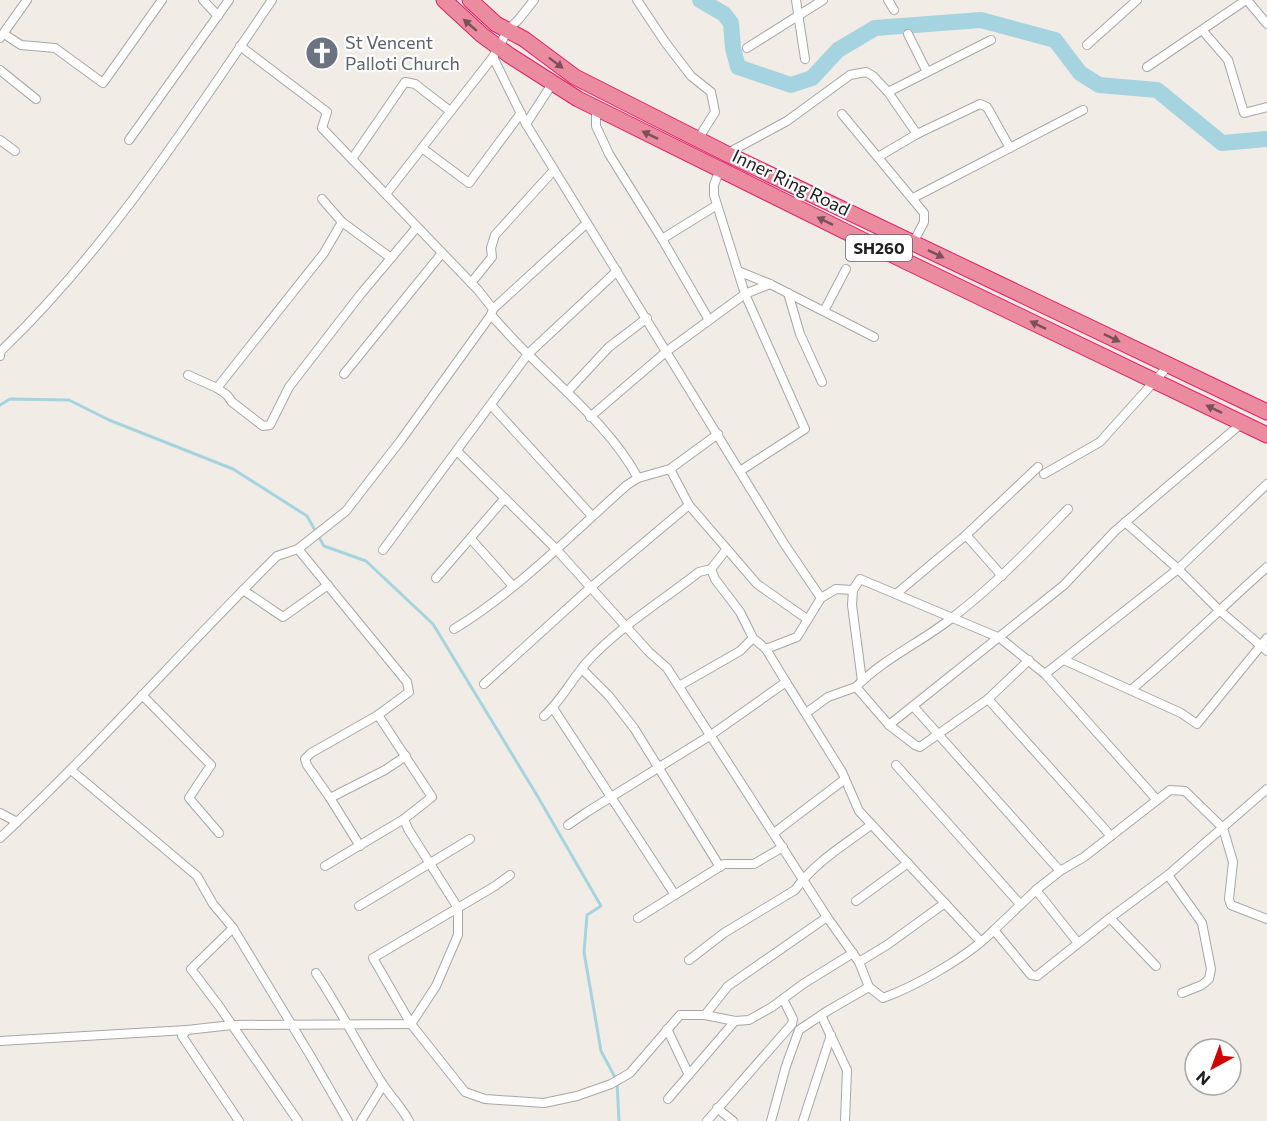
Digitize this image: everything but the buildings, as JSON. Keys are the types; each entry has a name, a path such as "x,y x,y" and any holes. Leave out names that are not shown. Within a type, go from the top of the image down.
{"highway":[{"name":"Inner Ring Road","path":"444,0 496,52 596,108 1267,435"},
{"name":"Inner Ring Road","path":"470,0 496,24 524,39 575,77 727,154 1267,412"}],"street":[{"path":"27,0 2,36 21,45 55,48 103,83 162,0"},
{"path":"203,0 218,16"},
{"path":"129,140 229,0"},
{"path":"0,356 1,351 80,268 102,241 272,0"},
{"path":"386,194 496,52 508,30 534,0"},
{"path":"637,0 691,76 711,92 715,112 698,139"},
{"path":"796,0 804,59"},
{"path":"747,48 823,0"},
{"path":"888,0 894,10"},
{"path":"1087,45 1137,0"},
{"path":"1147,68 1246,0 1267,24"},
{"path":"1203,31 1228,60 1244,113 1267,107"},
{"path":"908,34 927,72"},
{"path":"888,92 991,40"},
{"path":"240,46 327,112 322,128 471,284 528,354 626,456 638,478"},
{"path":"496,52 526,124 821,598"},
{"path":"0,70 36,99"},
{"path":"740,471 805,429 738,271 717,205 714,185 719,169 727,154 787,121 850,75 866,72 888,92 917,134"},
{"path":"352,159 405,82 415,84 450,111"},
{"path":"526,124 552,84"},
{"path":"878,157 917,134 980,104 987,106 1010,148"},
{"path":"596,108 596,126 609,154 709,320"},
{"path":"913,198 1083,110"},
{"path":"422,148 469,183 521,113"},
{"path":"842,114 924,213 924,222 913,243"},
{"path":"0,140 15,151"},
{"path":"471,284 492,257 491,248 495,235 554,170"},
{"path":"322,199 342,222 391,258"},
{"path":"662,239 717,205"},
{"path":"217,388 324,253 342,222"},
{"path":"0,838 71,770 277,556 298,549 346,511 401,440 492,312 587,223"},
{"path":"188,375 217,388 263,426 270,425 289,387 417,227"},
{"path":"344,374 442,253"},
{"path":"824,311 846,269"},
{"path":"384,550 528,354 617,271"},
{"path":"738,271 770,284 874,337"},
{"path":"590,417 667,351 746,294 770,284"},
{"path":"788,293 800,334 822,381"},
{"path":"567,392 609,347 647,318"},
{"path":"896,594 1041,470 1100,442 1169,365"},
{"path":"490,405 592,516"},
{"path":"890,724 1064,585 1125,522 1242,423"},
{"path":"454,629 480,613 513,586 627,484 638,478 670,469 718,434"},
{"path":"457,451 556,549 649,652 668,668 827,917 860,962 868,987 882,998 904,990 981,942 1036,890 1060,871 1084,857 1170,789 1185,791 1223,828 1233,862 1230,902 1234,907 1267,919"},
{"path":"670,469 688,505 757,584 807,619"},
{"path":"1045,674 1178,569 1267,484"},
{"path":"436,578 505,498"},
{"path":"484,684 590,588 688,505"},
{"path":"806,713 828,697 859,684 914,642 952,619 1002,576 1068,509"},
{"path":"1064,660 1181,713 1197,724 1265,645 1219,610 1178,569 1125,522"},
{"path":"966,535 1002,576"},
{"path":"471,539 513,586"},
{"path":"298,549 407,682 409,692 378,715 311,753 305,759 306,765 360,846"},
{"path":"544,716 553,708 582,669 626,627 699,572 711,569 726,550"},
{"path":"1131,690 1167,661 1267,567"},
{"path":"711,569 715,579 740,612 753,638 766,649 806,713 845,779 859,811 981,942"},
{"path":"1029,660 988,699 918,747 890,724 859,684 852,605 853,590 860,579 1000,638 1029,660 1045,674 1157,800"},
{"path":"243,590 283,617 328,585"},
{"path":"766,649 797,637 821,598 836,589 853,590"},
{"path":"679,686 741,651 753,638"},
{"path":"582,669 609,696 659,767 720,867"},
{"path":"568,825 711,735 786,682"},
{"path":"142,695 211,765 189,798 219,833"},
{"path":"988,699 1111,836"},
{"path":"913,706 1060,871"},
{"path":"553,708 675,895"},
{"path":"325,866 404,819 432,797 378,715"},
{"path":"330,798 385,770 406,756"},
{"path":"896,765 1020,904"},
{"path":"71,770 197,876 213,904 233,928 348,1121"},
{"path":"774,833 845,779"},
{"path":"994,930 1031,975 1037,976 1168,875 1267,789"},
{"path":"0,813 17,822"},
{"path":"404,819 458,908 458,935 436,986 411,1023"},
{"path":"689,960 723,933 795,890 803,879 829,855 872,825"},
{"path":"359,906 470,838"},
{"path":"638,918 724,864 753,864 783,847"},
{"path":"856,901 908,863"},
{"path":"510,875 373,958 411,1023 465,1092 485,1099 544,1103 577,1096 603,1087 630,1073 667,1029 683,1014 705,1015 735,1021 749,1020 853,953"},
{"path":"1168,875 1202,923 1211,969 1209,979 1203,985 1182,993"},
{"path":"1036,890 1078,943"},
{"path":"860,962 945,903"},
{"path":"705,1015 728,986 827,917"},
{"path":"1110,918 1156,966"},
{"path":"233,928 191,969 298,1121"},
{"path":"316,973 383,1085 401,1106 409,1121"},
{"path":"707,1121 796,1027 868,987"},
{"path":"771,1121 796,1027 783,999"},
{"path":"821,1015 848,1070 845,1121"},
{"path":"668,1099 735,1021"},
{"path":"0,1041 187,1030 232,1025 411,1023"},
{"path":"667,1029 689,1075"},
{"path":"187,1030 182,1036 239,1121"},
{"path":"803,1121 831,1035"},
{"path":"361,1121 383,1085"},
{"path":"717,1108 733,1121"}],"waterway":[{"path":"700,0 724,14 731,23 733,48 738,67 791,85 812,78 838,50 875,28 981,20 1055,40 1080,73 1099,85 1157,90 1222,143 1267,139"},
{"path":"0,405 10,399 69,400 109,420 233,469 307,516 324,546 366,561 433,624 601,906 587,915 584,952 601,1051 617,1081 619,1121"}],"place":[{"name":"St Vencent Palloti Church","path":"322,53"}]}
